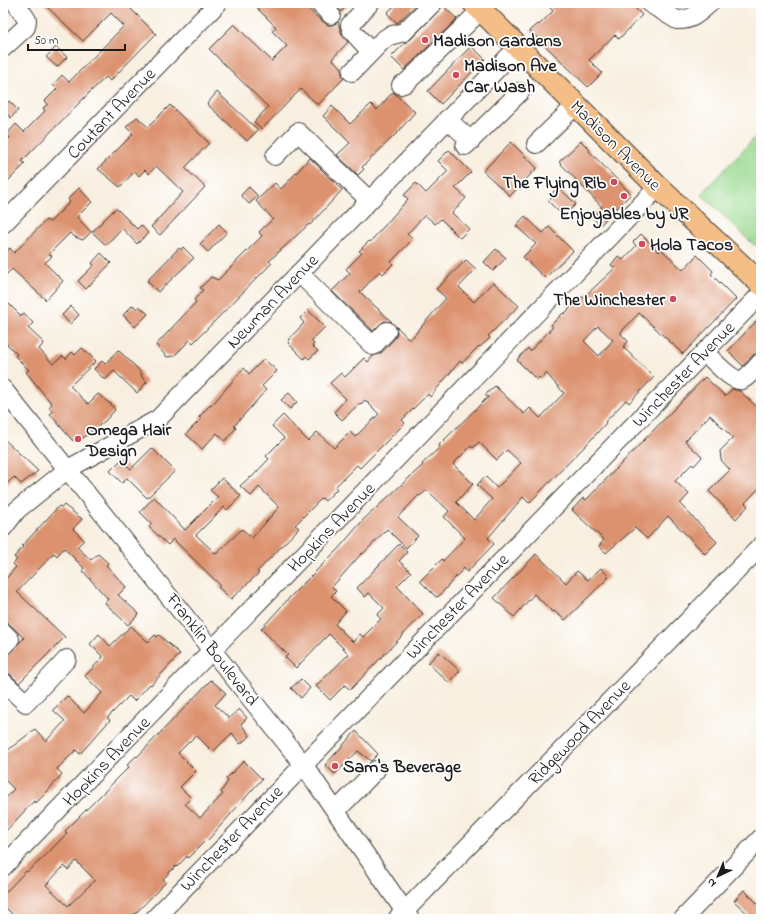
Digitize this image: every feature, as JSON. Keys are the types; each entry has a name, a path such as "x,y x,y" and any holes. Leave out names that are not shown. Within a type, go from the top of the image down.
{"main road":[{"name":"Madison Avenue","path":"477,6 658,187 759,282"}],"street":[{"path":"3,48 26,27 27,20 16,3"},
{"name":"Coutant Avenue","path":"3,224 218,3"},
{"path":"370,3 350,23 350,28 371,52"},
{"path":"352,72 383,40 404,32 433,3"},
{"path":"648,3 677,20 682,20 697,15 710,3"},
{"path":"401,85 406,83 477,6"},
{"name":"Newman Avenue","path":"3,528 17,510 68,469 158,419 518,47"},
{"path":"447,119 468,143 520,92"},
{"path":"536,144 576,105"},
{"path":"274,156 298,132 369,200"},
{"name":"Hopkins Avenue","path":"3,867 658,187"},
{"path":"299,273 373,346 387,331"},
{"name":"Winchester Avenue","path":"154,919 704,352 759,282"},
{"path":"704,352 732,378 738,381 747,376 761,362"},
{"name":"Franklin Boulevard","path":"3,389 303,764 336,811 404,917"},
{"name":"Ridgewood Avenue","path":"404,917 761,546"},
{"path":"3,632 10,638 3,646"},
{"path":"3,682 26,703 67,659"},
{"path":"336,811 376,770"},
{"path":"683,919 761,838"}],"green space":[{"path":"761,131 761,240 755,246 701,194"}],"building":[{"path":"43,3 125,3 156,34 110,81 106,77 90,92 22,161 25,164 3,186 3,145 10,138 7,134 16,124 24,132 45,111 43,108 48,104 45,101 57,89 53,85 62,75 69,82 124,26 111,13 83,41"},
{"path":"252,3 302,3 328,25 333,25 338,22 342,35 348,42 332,59 342,68 344,78 318,105 301,89 262,129 254,122 268,107 209,49 234,24 272,61 287,46 272,31 276,27"},
{"path":"334,3 350,3 341,12"},
{"path":"397,3 418,3 397,23 387,13"},
{"path":"545,3 630,3 642,15 619,39 615,35 589,60 602,73 588,87 530,31 538,24 539,25 553,11"},
{"name":"Madison Gardens","path":"443,6 457,19 404,70 391,57"},
{"name":"Madison Ave Car Wash","path":"471,46 485,59 441,104 428,91"},
{"path":"56,47 67,57 57,67 46,57"},
{"path":"217,92 258,130 247,141 207,104"},
{"path":"393,92 415,112 398,132 362,167 364,169 358,175 337,155 350,143 323,116 332,106 350,124 371,104 377,110"},
{"path":"9,101 18,110 11,118 3,110"},
{"path":"170,105 209,143 185,168 205,187 160,235 151,227 183,192 156,166 149,174 145,170 139,176 135,171 120,187 98,169 133,134 126,127 137,117 148,127"},
{"path":"581,141 631,194 600,225 592,217 602,207 559,162"},
{"path":"511,142 537,168 510,196 483,171"},
{"path":"449,150 471,172 455,188 466,198 452,213 469,229 460,238 441,219 435,224 425,215 407,234 413,239 391,262 393,264 383,274 380,271 360,292 392,322 384,321 373,331 332,291 350,273 346,269 362,253 359,251 369,241 370,242 408,199 404,195 416,183 426,193 448,171 438,161"},
{"path":"310,158 342,190 310,225 309,224 269,261 272,263 193,343 190,340 174,356 167,357 156,345 196,302 194,300 203,290 200,288 211,277 218,280 262,236 259,232 273,219 256,201 275,183 281,189"},
{"path":"249,187 258,196 249,204 241,195"},
{"path":"558,187 576,204 568,212 565,208 560,213 548,201 553,197 551,195"},
{"path":"79,188 92,202 77,217 91,232 83,240 70,233 49,254 52,256 45,263 63,281 46,300 12,269 3,278 3,255 10,248 14,253 46,220 50,222 70,202 68,199"},
{"path":"116,208 137,229 141,225 148,233 137,244 122,228 106,245 92,232"},
{"path":"525,216 543,233 549,227 573,251 545,278 523,257 536,244 516,226"},
{"path":"219,224 227,232 208,252 200,244"},
{"path":"641,234 659,252 661,249 683,270 697,255 713,271 711,274 736,299 683,354 639,313 621,332 621,334 628,341 623,347 654,377 629,403 626,400 605,422 606,423 590,441 529,503 523,497 488,538 494,544 467,572 464,568 439,596 436,597 420,581 442,559 443,561 465,538 444,517 449,511 427,490 420,496 419,495 398,517 418,536 406,548 387,529 363,554 362,553 332,587 336,591 331,596 346,611 335,624 353,642 360,634 363,637 381,619 377,615 384,608 369,593 365,597 357,588 399,544 407,552 399,561 411,572 397,586 423,614 350,690 345,685 330,700 316,686 349,654 329,634 296,668 285,657 288,655 261,629 290,597 339,548 364,519 423,465 422,464 440,447 439,445 488,397 485,395 495,386 524,414 530,408 540,418 564,393 546,373 541,379 539,377 537,380 517,360 528,348 530,351 553,327 551,325 563,313 564,314 581,297 583,298 615,268 611,265 618,256 623,260 636,246 633,242","holes":["598,326 613,340 599,356 584,341","479,442 497,460 507,450 521,463 497,488 485,476 477,485 492,499 474,520 456,502 473,484 453,464 471,446 473,448"]},
{"path":"183,247 194,258 158,292 147,281 179,248 181,250"},
{"path":"496,249 506,258 493,271 484,262"},
{"path":"101,253 111,263 86,289 78,281 94,265 92,263"},
{"path":"466,260 476,269 459,287 474,302 493,282 519,306 488,336 490,338 480,347 479,346 462,363 460,361 430,397 428,394 402,420 405,423 360,468 357,465 335,487 337,489 325,501 322,498 295,525 299,528 257,572 259,573 231,599 218,587 220,585 173,539 168,545 149,527 152,524 140,512 154,497 185,530 218,497 210,490 222,478 241,496 227,510 224,507 196,535 216,554 242,529 252,538 279,507 259,487 251,496 240,486 250,477 251,478 269,459 266,456 284,438 272,426 283,415 308,441 317,432 334,448 350,432 355,437 379,414 365,400 342,420 334,412 346,399 330,383 341,373 345,377 364,358 368,362 373,356 381,353 395,338 397,333 396,326 410,340 446,298 436,289"},
{"path":"3,298 21,316 24,313 33,323 28,328 44,343 39,349 53,364 63,356 66,359 72,352 75,355 82,348 96,361 70,386 88,404 98,394 111,404 115,410 105,421 79,441 72,440 50,414 53,412 49,407 52,404 26,372 29,370 15,356 17,354 3,340"},
{"path":"133,305 137,309 139,306 148,314 135,327 123,315"},
{"path":"71,306 79,315 70,324 62,315"},
{"path":"308,310 325,327 311,341 314,344 312,346 318,351 309,359 306,356 304,359 288,343 290,341 288,340 304,323 300,318"},
{"path":"761,316 761,352 753,355 743,366 728,351"},
{"path":"118,350 136,367 142,374 141,376 147,382 137,393 114,371 105,380 94,369 102,361 105,364"},
{"path":"264,359 277,371 262,386 266,390 234,426 236,428 225,441 217,433 202,449 186,434 201,419 199,417 210,405 211,406 244,368 249,374"},
{"path":"705,377 725,396 732,389 740,391 761,411 761,486 745,503 748,506 736,519 709,491 730,470 721,460 720,451 733,438 710,415 685,441 702,457 694,466 692,464 675,481 689,494 680,504 717,542 705,554 668,516 647,539 635,528 606,553 599,546 604,540 572,510 583,498 586,500"},
{"path":"289,393 297,402 290,409 281,400"},
{"path":"3,438 38,471 21,484 14,477 3,488"},
{"path":"152,448 175,471 147,498 127,478 122,483 110,471 121,460 131,469"},
{"path":"64,505 82,519 73,529 84,540 77,547 91,560 98,554 108,563 106,565 126,587 118,595 139,614 128,625 105,603 108,599 82,570 84,568 64,548 57,556 54,553 17,592 65,637 19,683 10,674 3,672 3,659 24,638 3,618 3,582 16,567 13,564 17,560 14,557 23,547 22,546 59,506 62,507"},
{"path":"536,554 566,583 577,571 588,580 601,568 609,577 565,620 554,611 553,612 534,594 514,617 494,598"},
{"path":"131,626 148,642 155,635 157,637 159,635 180,654 134,701 129,696 107,718 110,720 80,754 76,750 57,769 62,774 46,793 36,803 34,801 3,834 3,801 14,789 3,778 3,754 35,729 46,741 65,721 53,710 67,696 84,713 102,693 85,676 103,657 90,644 99,634 110,646"},
{"path":"439,652 460,671 449,683 428,663"},
{"path":"301,679 310,688 301,698 291,688"},
{"path":"211,680 226,693 215,705 229,718 239,709 247,718 241,724 250,736 240,744 232,733 213,752 196,735 178,753 196,771 180,787 191,798 185,804 200,818 223,794 221,792 228,781 226,779 244,761 262,779 207,841 206,840 188,858 187,856 163,879 166,882 130,919 17,919 3,905 3,895 26,871 27,872 44,857 67,833 65,831 129,767 127,765 136,756 137,757","holes":["76,861 94,879 94,881 68,906 46,885 64,866 68,870"]},
{"path":"356,731 378,754 371,761 358,751 335,774 325,765"},
{"path":"744,890 761,907 761,916 758,919 753,919 734,901"}],"place":[{"name":"Madison Gardens","path":"425,40"},
{"name":"Madison Ave Car Wash","path":"456,75"},
{"name":"The Flying Rib","path":"614,182"},
{"name":"Enjoyables by JR","path":"624,196"},
{"name":"Hola Tacos","path":"642,244"},
{"name":"The Winchester","path":"673,299"},
{"name":"Omega Hair Design","path":"78,439"},
{"name":"Sam's Beverage","path":"335,766"}]}
